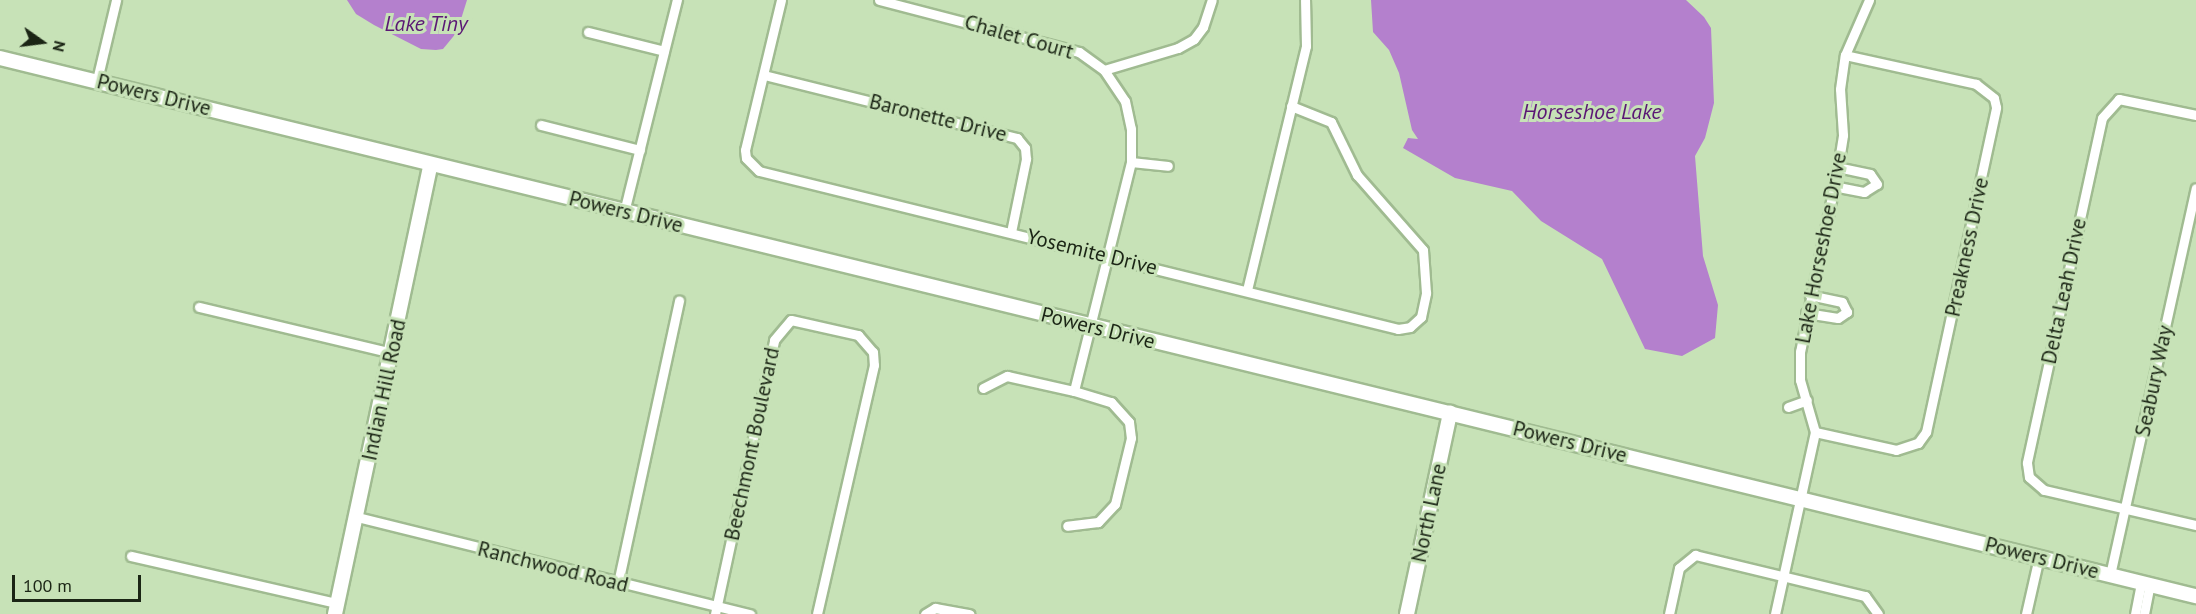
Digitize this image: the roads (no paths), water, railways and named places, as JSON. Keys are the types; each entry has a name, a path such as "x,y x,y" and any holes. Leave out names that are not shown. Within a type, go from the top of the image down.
{"street":[{"path":"98,80 116,0"},
{"path":"624,212 677,0"},
{"path":"764,75 781,0"},
{"name":"Chalet Court","path":"879,0 1051,42 1079,52 1104,70 1125,101 1131,129 1131,162 1074,391"},
{"path":"1104,70 1178,48 1194,39 1203,27 1212,0"},
{"path":"1247,290 1306,46 1305,0"},
{"name":"Lake Horseshoe Drive","path":"1775,614 1815,432 1800,380 1800,352 1843,135 1840,88 1845,55 1869,0"},
{"path":"588,32 664,51"},
{"name":"Preakness Drive","path":"1815,432 1896,450 1918,443 1926,432 1996,107 1994,98 1976,84 1845,55"},
{"name":"Powers Drive","path":"0,58 98,80 430,166 2196,596"},
{"name":"Yosemite Drive","path":"764,75 745,150 746,158 759,171 1398,329 1410,327 1421,317 1426,292 1423,250 1357,175 1331,122 1291,106"},
{"name":"Baronette Drive","path":"764,75 1017,138 1025,148 1026,159 1011,232"},
{"name":"Delta Leah Drive","path":"2126,509 2044,490 2029,477 2027,463 2102,118 2119,99 2196,115"},
{"path":"541,125 640,150"},
{"path":"1131,162 1168,166"},
{"name":"Indian Hill Road","path":"336,609 430,166"},
{"path":"1833,186 1864,192 1877,184 1870,174 1838,167"},
{"name":"Seabury Way","path":"2110,575 2196,188"},
{"path":"1806,313 1838,318 1847,312 1842,302 1810,295"},
{"path":"618,583 679,300"},
{"path":"199,307 392,353"},
{"name":"Beechmont Boulevard","path":"716,610 774,340 791,320 832,328 867,340 874,365 817,614"},
{"path":"983,388 1007,376 1074,391 1117,406 1129,422 1131,438 1119,493 1109,513 1098,522 1067,526"},
{"path":"1788,407 1807,400"},
{"name":"North Lane","path":"1407,614 1450,413"},
{"path":"2126,509 2196,525"},
{"name":"Ranchwood Road","path":"357,517 716,610 750,614"},
{"path":"1669,614 1679,568 1695,555 1865,596 1878,614"},
{"path":"131,556 336,609"},
{"path":"2026,614 2039,557"},
{"path":"2135,614 2145,583"},
{"path":"2144,614 2145,583"},
{"path":"925,614 935,608 969,614"}],"water":[{"name":"Lake Tiny","path":"347,0 467,0 457,32 443,49 436,50 421,49 374,25 356,14"},
{"name":"Horseshoe Lake","path":"1371,0 1686,0 1704,17 1711,28 1714,103 1705,138 1695,156 1703,256 1718,305 1715,338 1682,356 1645,349 1602,259 1541,221 1512,191 1455,178 1403,148 1408,138 1418,139 1412,130 1399,73 1389,50 1373,32"}]}
